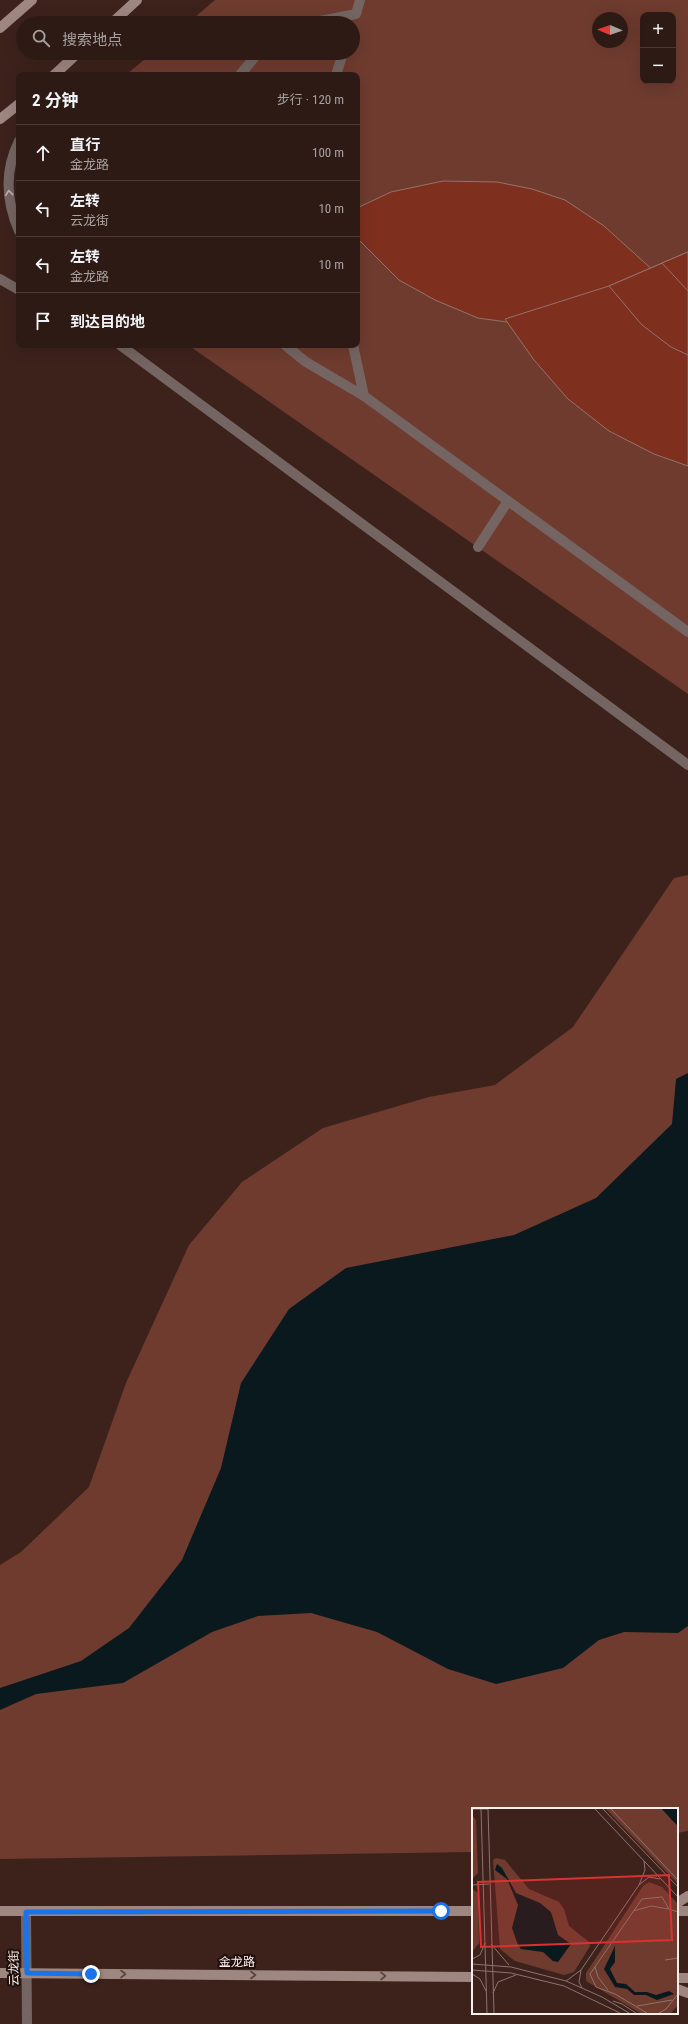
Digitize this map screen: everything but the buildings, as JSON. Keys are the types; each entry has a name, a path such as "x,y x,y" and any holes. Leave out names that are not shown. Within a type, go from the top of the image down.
{"street":[{"path":"0,28 32,0"},
{"path":"120,16 137,0"},
{"path":"355,16 360,0"},
{"path":"57,72 70,60"},
{"path":"242,72 252,60"},
{"path":"337,72 341,60"},
{"path":"0,119 16,106"},
{"path":"16,151 8,176 11,213 16,224"},
{"path":"0,279 16,288"},
{"path":"124,348 688,765"},
{"path":"289,348 306,362 364,396 688,632"},
{"path":"354,348 364,396"},
{"path":"478,547 508,501"},
{"path":"678,1902 688,1896"},
{"path":"0,1911 472,1911"},
{"name":"云龙街","path":"26,1912 28,2024"},
{"name":"金龙路","path":"0,1973 472,1977"},
{"path":"678,1989 688,1993"}],"shaded area":[{"path":"215,0 688,0 688,694 192,348 360,348 360,72 130,72 144,60 360,60 360,16 196,16"},
{"path":"688,875 688,1831 678,1833 678,1808 472,1808 472,1852 0,1859 0,1565 21,1552 89,1487 126,1383 189,1245 242,1182 323,1128 429,1097 495,1085 573,1027 674,878"},
{"path":"688,1073 688,1626 678,1633 624,1632 599,1640 563,1668 496,1684 448,1669 377,1632 311,1613 258,1616 212,1632 123,1683 36,1694 0,1710 0,1688 81,1661 129,1628 182,1560 221,1468 241,1383 289,1309 346,1268 514,1235 596,1198 672,1124 676,1079"}],"route":[{"path":"91,1974 27,1973 26,1912 441,1911"}]}
